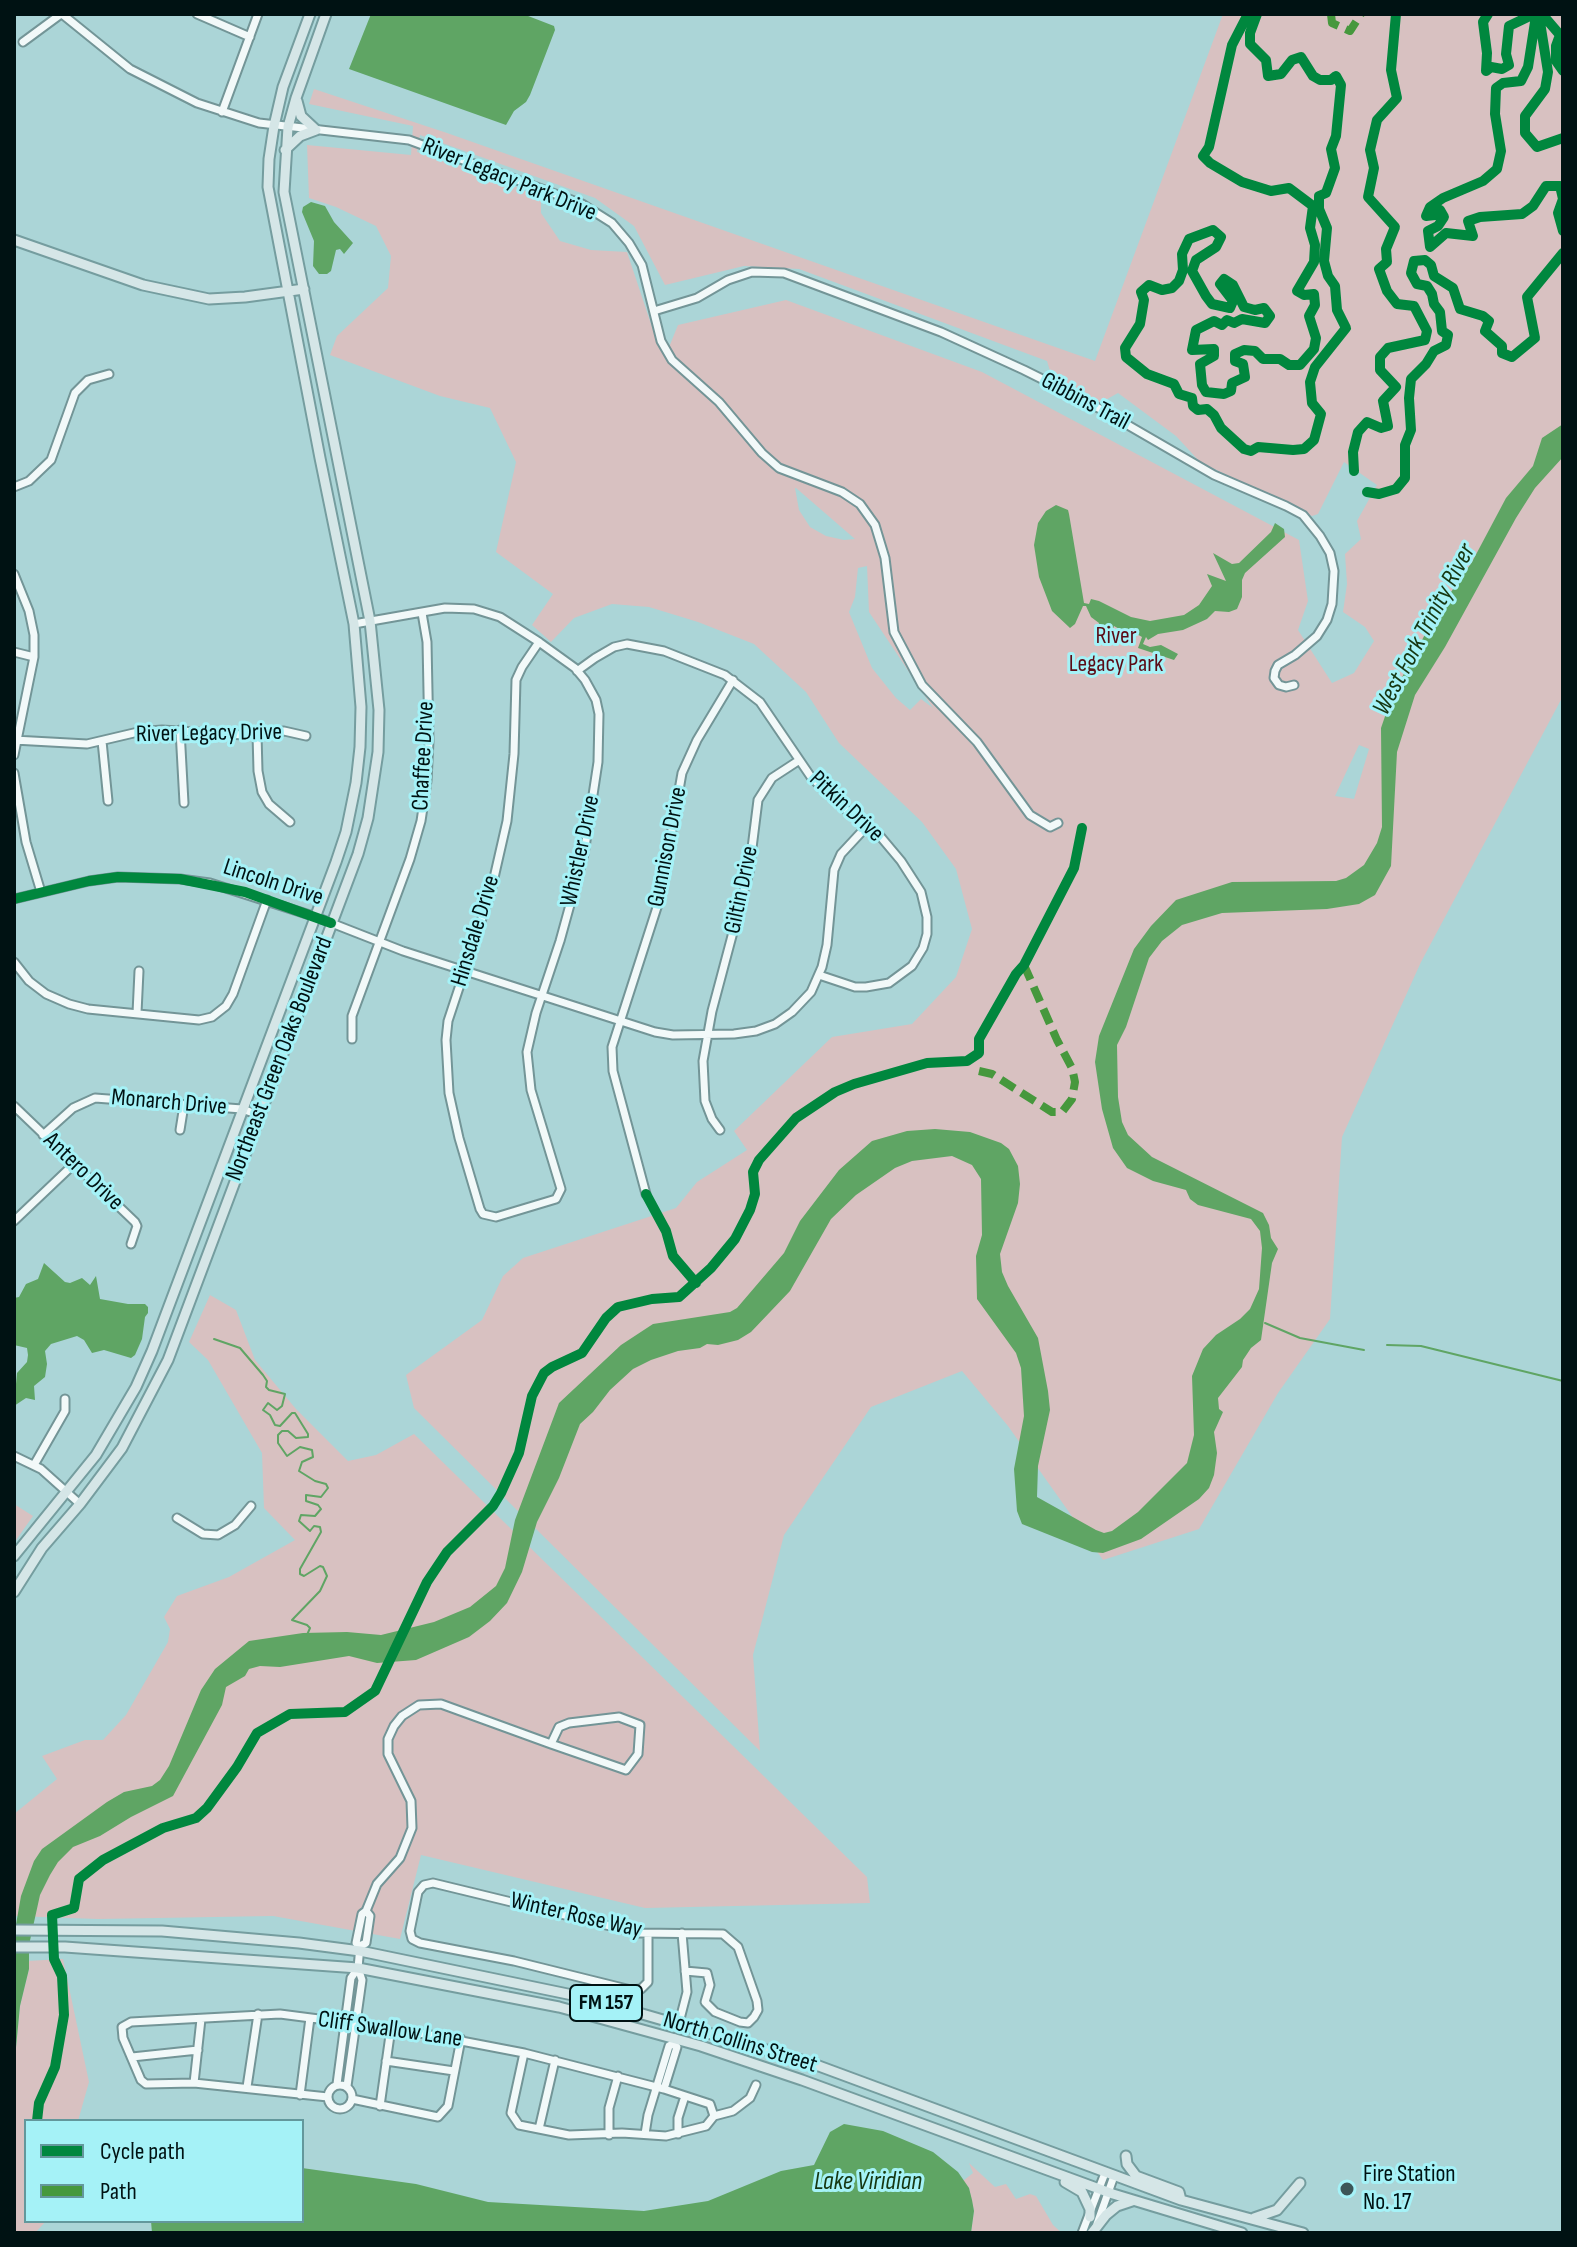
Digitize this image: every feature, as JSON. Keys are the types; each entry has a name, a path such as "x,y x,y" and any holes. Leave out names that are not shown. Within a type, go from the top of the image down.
{"main road":[{"name":"Northeast Green Oaks Boulevard","path":"14,1556 96,1455 136,1387 152,1351 316,917 346,832 356,783 361,694 354,624 268,187 274,126 283,87 310,14"},
{"name":"Northeast Green Oaks Boulevard","path":"14,1592 42,1548 122,1448 168,1360 358,854 368,818 375,776 379,710 370,621 284,192 288,127 326,14"},
{"path":"285,150 300,136 316,130 301,116 296,98"},
{"path":"14,240 143,285 209,299 304,289"},
{"path":"311,415 328,412"},
{"name":"North Collins Street","path":"14,1930 162,1931 360,1948 587,1998 808,2062 1181,2200 1297,2232"},
{"name":"North Collins Street","path":"14,1947 65,1947 358,1968 559,2007 802,2080 1134,2201 1242,2233"},
{"path":"674,2041 679,2023"},
{"path":"1126,2156 1127,2164 1136,2176 1179,2192 1181,2200"},
{"path":"1046,2170 1082,2192 1087,2199 1090,2217"},
{"path":"1253,2219 1277,2210 1300,2183"},
{"path":"1092,2233 1117,2206 1134,2201"}],"street":[{"path":"23,42 62,14"},
{"name":"River Legacy Park Drive","path":"62,14 130,69 197,103 274,126 409,140 582,204 612,223 642,265 661,341 672,360 719,402 762,453 779,468 842,492 860,504 875,525 885,558 894,632 922,685 977,742 1030,815 1050,827 1058,823"},
{"path":"197,14 250,37"},
{"path":"222,112 258,14"},
{"name":"Gibbins Trail","path":"654,311 697,298 728,280 752,272 784,273 941,332 1024,370 1088,402 1214,475 1303,515 1330,553 1334,571 1332,604 1327,620 1317,636 1278,665 1275,671 1274,678 1279,685 1294,685"},
{"path":"14,487 29,481 51,460 75,393 88,380 109,374"},
{"path":"14,574 29,611 34,635 34,657 14,755"},
{"name":"Whistler Drive","path":"354,624 445,608 474,609 500,617 577,671 592,691 599,714 598,762 584,854 529,1041 527,1072 561,1189 556,1199 491,1216"},
{"name":"Chaffee Drive","path":"352,1039 352,1016 421,821 427,781 428,669 422,613"},
{"name":"Hinsdale Drive","path":"491,1216 483,1214 480,1209 459,1138 445,1061 448,1021 491,891 507,821 514,754 516,680 539,642"},
{"name":"Pitkin Drive","path":"577,671 595,658 627,644 664,651 733,680 760,702 798,761 841,806 880,836 901,861 921,892 927,917 923,948 903,975 880,986 855,987 819,975"},
{"path":"14,652 34,657"},
{"name":"Gunnison Drive","path":"646,1194 613,1071 612,1047 660,898 682,773 697,740 733,680"},
{"path":"180,730 184,803"},
{"name":"River Legacy Drive","path":"15,740 87,744 138,732 180,730 257,734 284,731 306,736"},
{"path":"257,734 262,792 269,804 290,822"},
{"path":"102,741 108,801"},
{"name":"Giltin Drive","path":"720,1130 705,1101 703,1061 707,1035 749,872 758,800 772,778 798,761"},
{"path":"14,773 26,842 41,892"},
{"name":"Lincoln Drive","path":"14,899 89,881 144,877 210,883 621,1022 673,1035 756,1031 775,1024 804,999 819,975 827,945 834,870 841,854 867,826"},
{"path":"14,962 29,981 60,1001 88,1009 199,1020 212,1017 222,1011 233,994 267,900"},
{"path":"137,1013 139,971"},
{"name":"Monarch Drive","path":"43,1135 73,1108 95,1098 242,1109 259,1115"},
{"path":"180,1130 184,1105"},
{"name":"Antero Drive","path":"14,1106 135,1222 137,1226 131,1244"},
{"path":"14,1221 74,1164"},
{"path":"34,1465 65,1411 65,1399"},
{"path":"14,1456 34,1465 80,1504"},
{"path":"177,1518 203,1534 218,1535 235,1525 251,1506"},
{"path":"347,2086 362,1980 358,1968 360,1948 356,1943 362,1914 377,1884 400,1858 412,1828 411,1801 388,1754 388,1739 394,1726 402,1716 419,1705 431,1702 441,1704 551,1744 626,1770 638,1754 640,1725 619,1717 569,1723 559,1727 551,1744"},
{"name":"Winter Rose Way","path":"648,1934 648,1982 641,1989 631,1990 414,1941 410,1931 418,1892 424,1885 433,1883 648,1934 716,1933 729,1937 738,1947 758,2010 748,2023 729,2018 707,2006 710,1977 702,1971 685,1971"},
{"path":"679,2023 687,1992 682,1933"},
{"path":"337,2084 347,2086 351,2091 349,2106 337,2109 330,2104 328,2097 330,2089 337,2084 351,1978 358,1968"},
{"path":"247,2087 258,2014"},
{"name":"Cliff Swallow Lane","path":"194,2083 152,2086 141,2080 121,2032 126,2023 258,2014 346,2022 461,2039 660,2088 710,2104 714,2116"},
{"path":"300,2095 310,2018"},
{"path":"201,2019 194,2083 328,2097"},
{"path":"380,2106 391,2028"},
{"path":"352,2099 438,2117 448,2106 461,2039"},
{"path":"645,2134 660,2088 669,2045 674,2041"},
{"path":"132,2057 198,2050"},
{"path":"524,2053 511,2113 519,2125 569,2135 678,2134 706,2126 714,2116 733,2111 750,2098 756,2085"},
{"path":"539,2129 555,2060"},
{"path":"386,2061 454,2071"},
{"path":"609,2135 609,2108 618,2076"},
{"path":"678,2134 678,2118 685,2096"},
{"path":"1092,2233 1110,2174"},
{"path":"1082,2233 1104,2190"}],"green space":[{"name":"River Legacy Park","path":"1223,14 1563,14 1563,696 1421,962 1342,1137 1330,1319 1278,1393 1199,1529 1103,1560 1008,1426 962,1371 871,1407 784,1535 753,1655 760,1751 414,1408 406,1375 482,1320 503,1276 523,1258 676,1208 697,1182 747,1150 734,1131 832,1037 912,1024 956,977 972,929 956,869 922,822 839,743 806,692 754,644 649,607 612,604 574,618 551,642 532,625 553,594 496,552 516,462 490,408 440,396 330,355 337,336 388,288 391,256 376,226 309,198 307,145 411,155 413,126 309,104 314,89 1095,361","holes":["420,135 595,198 634,226 665,285 744,266 799,269 1047,361 1050,371 1064,388 1100,403 1118,393 1176,436 1200,462 1312,516 1318,514 1344,462 1377,485 1357,521 1361,539 1345,554 1347,584 1343,612 1365,627 1374,641 1354,673 1332,683 1298,630 1308,601 1299,540 982,372 786,300 678,325 665,357 657,342 627,252 591,250 560,241 541,213 541,198 481,172 417,152","795,488 855,539 826,536 810,527 799,510","867,566 869,612 933,708 921,699 910,710 872,668 849,612 855,597 858,568","1359,745 1369,749 1354,799 1335,796"]},
{"path":"210,1295 236,1310 255,1360 296,1409 348,1461 376,1455 414,1434 867,1877 870,1903 645,1908 421,1855 400,1939 273,1916 98,1919 14,1916 14,1814 57,1779 42,1756 85,1740 103,1740 126,1715 168,1642 170,1629 164,1617 177,1596 229,1577 295,1540 264,1508 262,1453 208,1360 189,1342"},
{"path":"14,1504 33,1516 14,1543"},
{"path":"63,1959 89,2082 79,2119 24,2119 24,2223 44,2223 35,2233 14,2233 14,2068 20,2006 29,1969 27,1961"},
{"path":"969,2163 995,2187 1006,2184 1016,2199 1030,2194 1036,2196 1053,2225 1062,2233 971,2233 974,2211 969,2188 963,2181 973,2173"}],"water":[{"path":"371,14 523,14 554,26 555,30 530,95 514,111 506,125 349,69"},
{"path":"311,202 325,206 334,222 353,243 344,254 340,249 336,250 331,271 327,274 319,274 313,266 314,241 302,212 303,207"},
{"path":"1563,424 1563,457 1535,488 1516,518 1415,695 1397,752 1391,866 1375,895 1359,904 1327,909 1222,913 1182,925 1162,941 1149,958 1117,1045 1118,1097 1122,1122 1128,1135 1152,1157 1263,1213 1278,1249 1272,1263 1261,1340 1251,1348 1242,1367 1218,1398 1219,1409 1223,1412 1214,1432 1217,1453 1214,1475 1209,1488 1199,1499 1141,1539 1103,1553 1092,1552 1022,1524 1017,1511 1014,1469 1024,1416 1021,1368 1016,1353 977,1299 976,1256 982,1235 981,1179 972,1165 952,1156 912,1161 895,1168 856,1195 831,1219 790,1291 751,1332 738,1340 707,1344 651,1360 633,1369 610,1390 580,1424 559,1478 537,1522 522,1572 507,1603 490,1621 469,1637 416,1660 377,1663 349,1656 280,1667 260,1666 249,1669 245,1676 226,1687 222,1705 173,1796 100,1836 73,1847 50,1875 40,1895 29,1945 29,1969 20,2006 14,2068 14,1936 21,1896 34,1861 42,1849 124,1792 152,1786 160,1780 201,1690 215,1669 249,1641 303,1633 381,1635 434,1622 470,1607 496,1586 505,1568 515,1520 559,1403 621,1345 653,1324 730,1312 737,1308 784,1253 800,1221 839,1170 872,1141 907,1131 935,1129 970,1132 1001,1143 1009,1149 1018,1166 1018,1203 1000,1254 1002,1272 1008,1286 1038,1338 1048,1391 1050,1410 1038,1466 1037,1497 1104,1533 1112,1531 1138,1512 1187,1463 1194,1435 1192,1376 1203,1349 1250,1309 1259,1289 1260,1231 1251,1219 1198,1205 1190,1199 1186,1190 1153,1181 1127,1168 1113,1148 1102,1109 1095,1062 1099,1036 1134,949 1176,900 1232,882 1336,881 1364,865 1382,827 1381,728 1392,696 1437,612 1472,562 1506,498 1533,466 1542,438"},
{"path":"1056,505 1068,510 1084,603 1089,604 1091,599 1099,601 1131,617 1150,621 1184,615 1199,605 1212,586 1207,574 1226,581 1213,553 1232,564 1239,563 1271,532 1275,523 1284,529 1285,537 1245,573 1237,609 1215,611 1207,619 1183,630 1158,634 1148,640 1146,637 1143,644 1150,647 1161,645 1178,654 1174,660 1138,648 1142,637 1135,633 1131,643 1125,644 1128,634 1114,626 1109,640 1098,632 1099,623 1091,617 1086,606 1083,606 1070,628 1052,611 1039,577 1034,545 1038,523 1046,511"},
{"path":"44,1263 65,1282 82,1278 90,1285 96,1276 100,1299 145,1304 148,1313 142,1339 131,1358 104,1350 92,1353 84,1340 77,1336 51,1344 45,1351 45,1377 34,1386 35,1400 26,1398 14,1406 17,1373 27,1362 28,1355 27,1348 14,1345 14,1298 19,1297 26,1284 38,1279"},
{"name":"Lake Viridian","path":"844,2124 883,2131 933,2152 958,2172 969,2188 974,2211 971,2233 152,2233 151,2223 304,2223 304,2168 416,2184 488,2202 644,2211 708,2201 781,2171 814,2165 830,2132"}],"waterway":[{"path":"1265,1323 1300,1338 1364,1350"},
{"path":"214,1339 240,1348 263,1375 267,1381 266,1387 285,1394 282,1406 277,1410 268,1403 263,1410 275,1425 280,1426 295,1413 308,1437 296,1438 288,1431 282,1431 278,1435 278,1443 287,1456 300,1447 312,1450 313,1457 302,1462 299,1471 326,1484 328,1488 321,1497 306,1495 306,1501 321,1509 315,1516 301,1515 299,1521 310,1531 314,1526 320,1527 321,1532 300,1574 304,1576 320,1566 327,1576 320,1591 292,1620 307,1625 310,1628 307,1635"},
{"path":"1387,1345 1421,1346 1563,1381"}],"marked path":[{"path":"1331,14 1332,23 1350,31 1361,14"},
{"path":"979,1071 992,1074 1052,1112 1062,1112 1072,1099 1075,1082 1072,1068 1024,965"}],"cycle path":[{"path":"1248,14 1232,45 1209,147 1203,156 1242,182 1271,191 1289,188 1313,206 1310,228 1315,245 1314,262 1297,291 1304,295 1314,294 1315,305 1309,316 1316,338 1314,349 1300,365 1289,365 1280,359 1263,359 1255,351 1244,350 1235,354 1235,361 1243,364 1245,377 1232,383 1231,391 1224,394 1206,392 1202,385 1200,364 1214,356 1214,349 1192,350 1196,330 1214,321 1222,325 1227,320 1234,323 1242,319 1265,323 1270,316 1264,308 1255,310 1244,307 1233,285 1224,279 1220,284 1233,301 1230,308 1212,304 1206,296 1192,271 1196,260 1216,247 1221,237 1213,230 1189,239 1182,254 1183,270 1172,288 1162,290 1149,285 1141,292 1144,300 1140,324 1125,348 1126,357 1147,374 1174,384 1179,394 1192,398 1193,406 1198,410 1207,409 1221,428 1244,449 1304,449 1314,440 1321,414 1312,403 1310,382 1315,367 1346,328 1337,310 1335,286 1324,261 1327,228 1319,209 1319,196 1326,193 1335,168 1331,149 1336,136 1341,85 1336,76 1331,80 1313,76 1301,57 1292,60 1281,74 1268,76 1266,60 1250,44 1250,33 1257,14"},
{"path":"1354,471 1353,452 1358,432 1367,422 1381,428 1388,426 1383,401 1396,387 1380,370 1380,357 1388,348 1425,340 1427,331 1414,306 1397,304 1387,291 1379,269 1387,262 1386,249 1395,227 1368,197 1374,168 1370,150 1377,120 1397,98 1391,70 1396,14"},
{"path":"1488,14 1483,22 1486,71 1491,67 1502,69 1509,65 1506,54 1509,26 1532,15 1542,14 1560,35 1556,61 1563,71"},
{"path":"1563,138 1537,147 1525,133 1525,116 1545,89 1548,72 1540,22 1535,22 1528,67 1521,81 1503,83 1496,88 1495,114 1501,151 1497,169 1483,181 1443,198 1430,207 1426,216 1435,215 1440,210 1444,217 1438,226 1428,231 1430,247 1446,233 1473,236 1468,221 1480,217 1522,214 1533,206 1546,186 1560,186 1563,199 1558,213 1563,231"},
{"path":"1367,492 1379,494 1396,489 1405,478 1405,445 1411,430 1411,379 1434,351 1446,345 1448,335 1442,331 1440,312 1432,294 1427,286 1417,284 1411,273 1414,261 1425,260 1431,265 1434,276 1453,288 1460,309 1489,321 1485,331 1502,346 1502,353 1512,357 1535,338 1527,297 1563,253"},
{"path":"37,2119 39,2103 55,2067 64,2015 62,1976 54,1959 52,1915 74,1908 79,1879 103,1860 163,1828 196,1818 237,1767 257,1733 290,1714 345,1712 375,1691 427,1582 447,1552 493,1506 501,1493 519,1453 532,1396 544,1373 582,1353 606,1318 618,1307 679,1297 711,1268 735,1239 750,1210 755,1194 753,1172 759,1160 796,1118 835,1092 854,1084 927,1063 967,1061 979,1053 979,1039 1024,965 1074,868 1082,828"},
{"path":"14,899 118,877 180,879 245,892 331,923"},
{"path":"646,1194 666,1231 673,1256 696,1283"}],"place":[{"name":"Fire Station No. 17","path":"1347,2189"}],"water label":[{"name":"West Fork Trinity River","path":"1425,630"}]}
